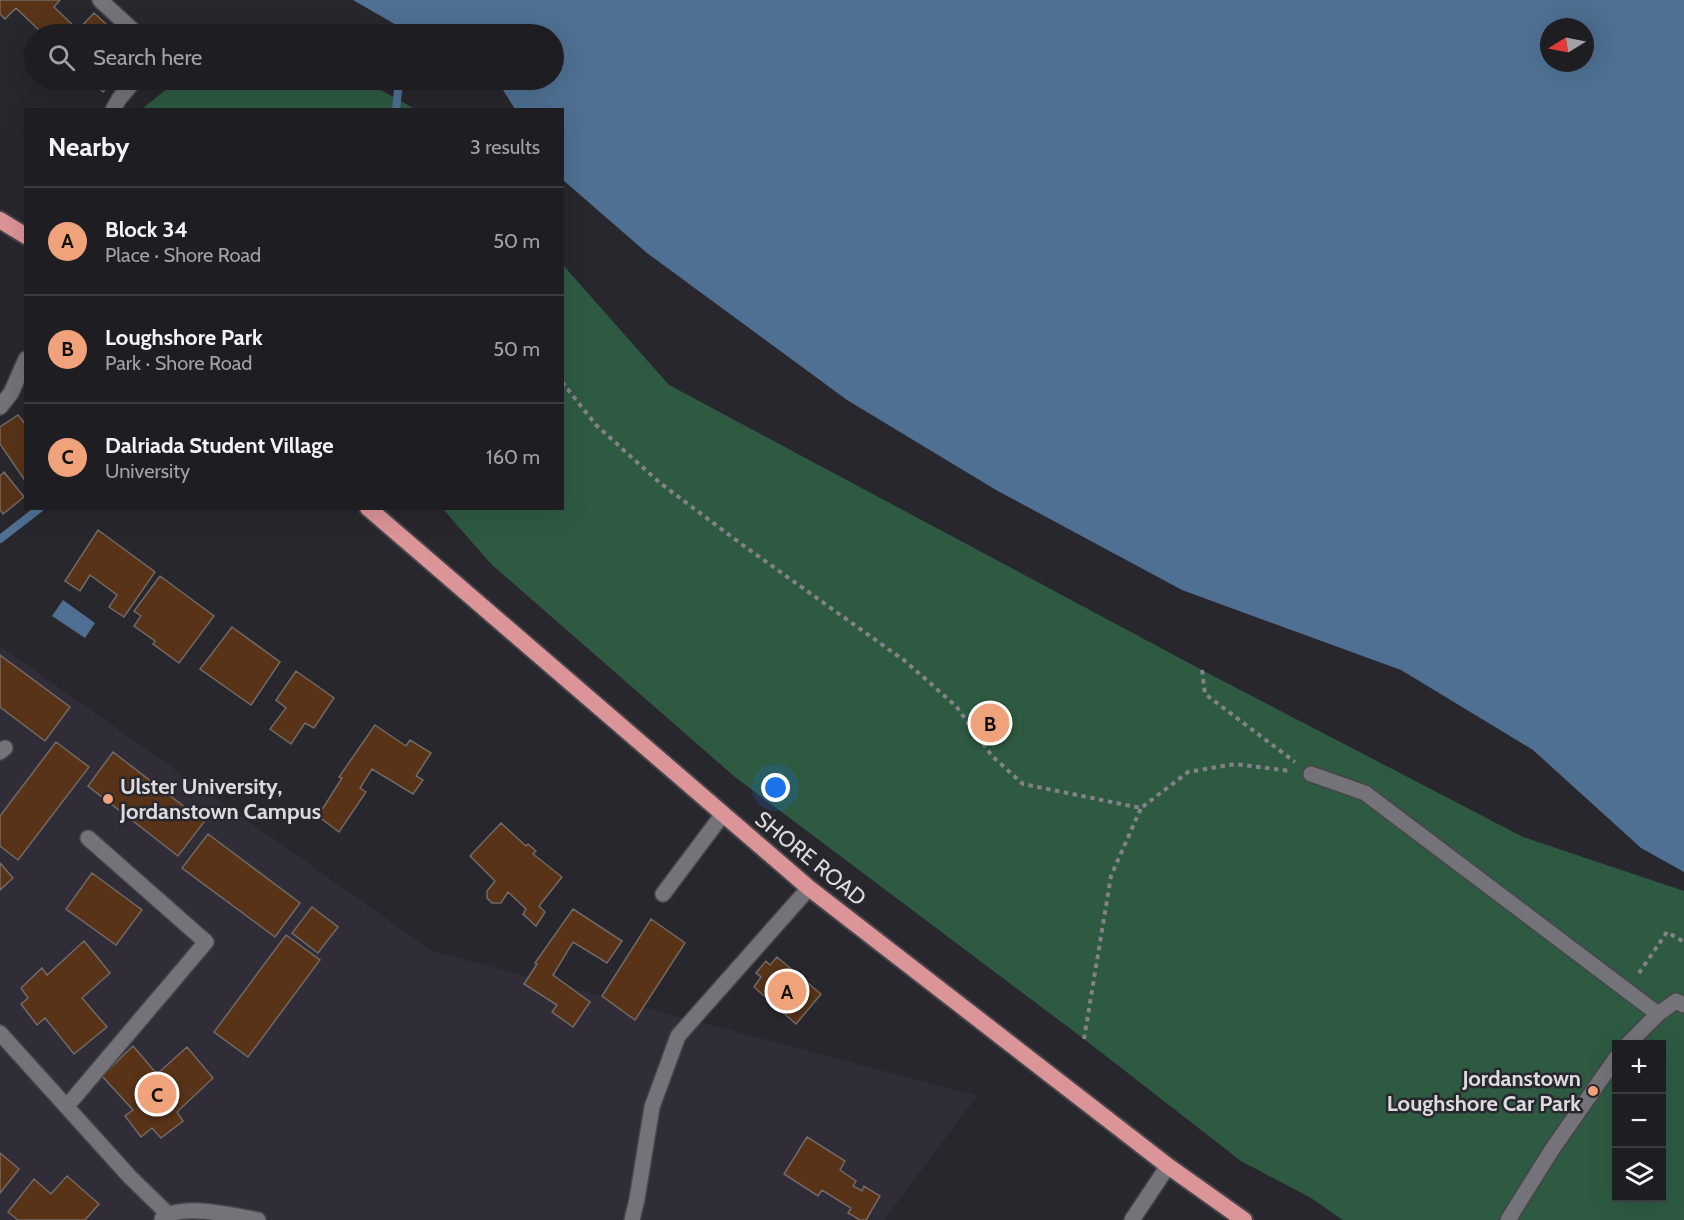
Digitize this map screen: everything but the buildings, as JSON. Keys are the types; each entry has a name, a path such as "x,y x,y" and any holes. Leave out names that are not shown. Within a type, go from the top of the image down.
{"highway":[{"path":"0,220 24,235"},
{"name":"SHORE ROAD","path":"370,510 809,888 1168,1166 1244,1220"}],"street":[{"path":"100,0 126,24"},
{"path":"115,108 127,90"},
{"path":"0,407 11,393 24,364"},
{"path":"1311,774 1365,793 1658,1014"},
{"path":"663,894 723,814"},
{"path":"67,1106 206,942 88,838"},
{"path":"632,1220 638,1199 652,1107 678,1036 809,888"},
{"path":"1632,1040 1676,1000 1684,1005"},
{"path":"0,1033 165,1217 190,1211 258,1220"},
{"path":"1508,1219 1551,1151 1612,1065"},
{"path":"1132,1220 1168,1166"}],"path":[{"path":"564,385 596,425 660,483 905,661 956,706 992,756 1023,784 1141,808"},
{"path":"1202,670 1205,694 1265,742 1311,774"},
{"path":"1084,1039 1111,876 1141,808 1188,772 1235,764 1311,774"},
{"path":"1627,991 1667,932 1684,942"}],"shaded area":[{"name":"Ulster University, Jordanstown Campus","path":"0,646 432,951 977,1096 884,1220 0,1220"}],"green space":[{"path":"166,90 381,90 413,108 143,108"},
{"path":"564,266 669,385 1202,670 1523,837 1684,891 1684,1220 1343,1220 1311,1198 1241,1161 1084,1039 735,777 491,564 444,510 564,510"}],"water":[{"path":"353,0 1684,0 1684,872 1641,848 1533,750 1401,670 1182,590 996,490 847,400 647,253 564,181 564,108 514,108 503,90 564,90 564,24 395,24"},
{"path":"63,600 95,623 85,638 52,616"}],"waterway":[{"path":"396,108 398,90"},
{"path":"0,539 37,510"}],"place":[{"name":"Loughshore Park","path":"990,723"},
{"name":"Ulster University, Jordanstown Campus","path":"108,799"},
{"name":"Block 34","path":"787,991"},
{"name":"Jordanstown Loughshore Car Park","path":"1593,1091"},
{"name":"Dalriada Student Village","path":"157,1094"}]}
